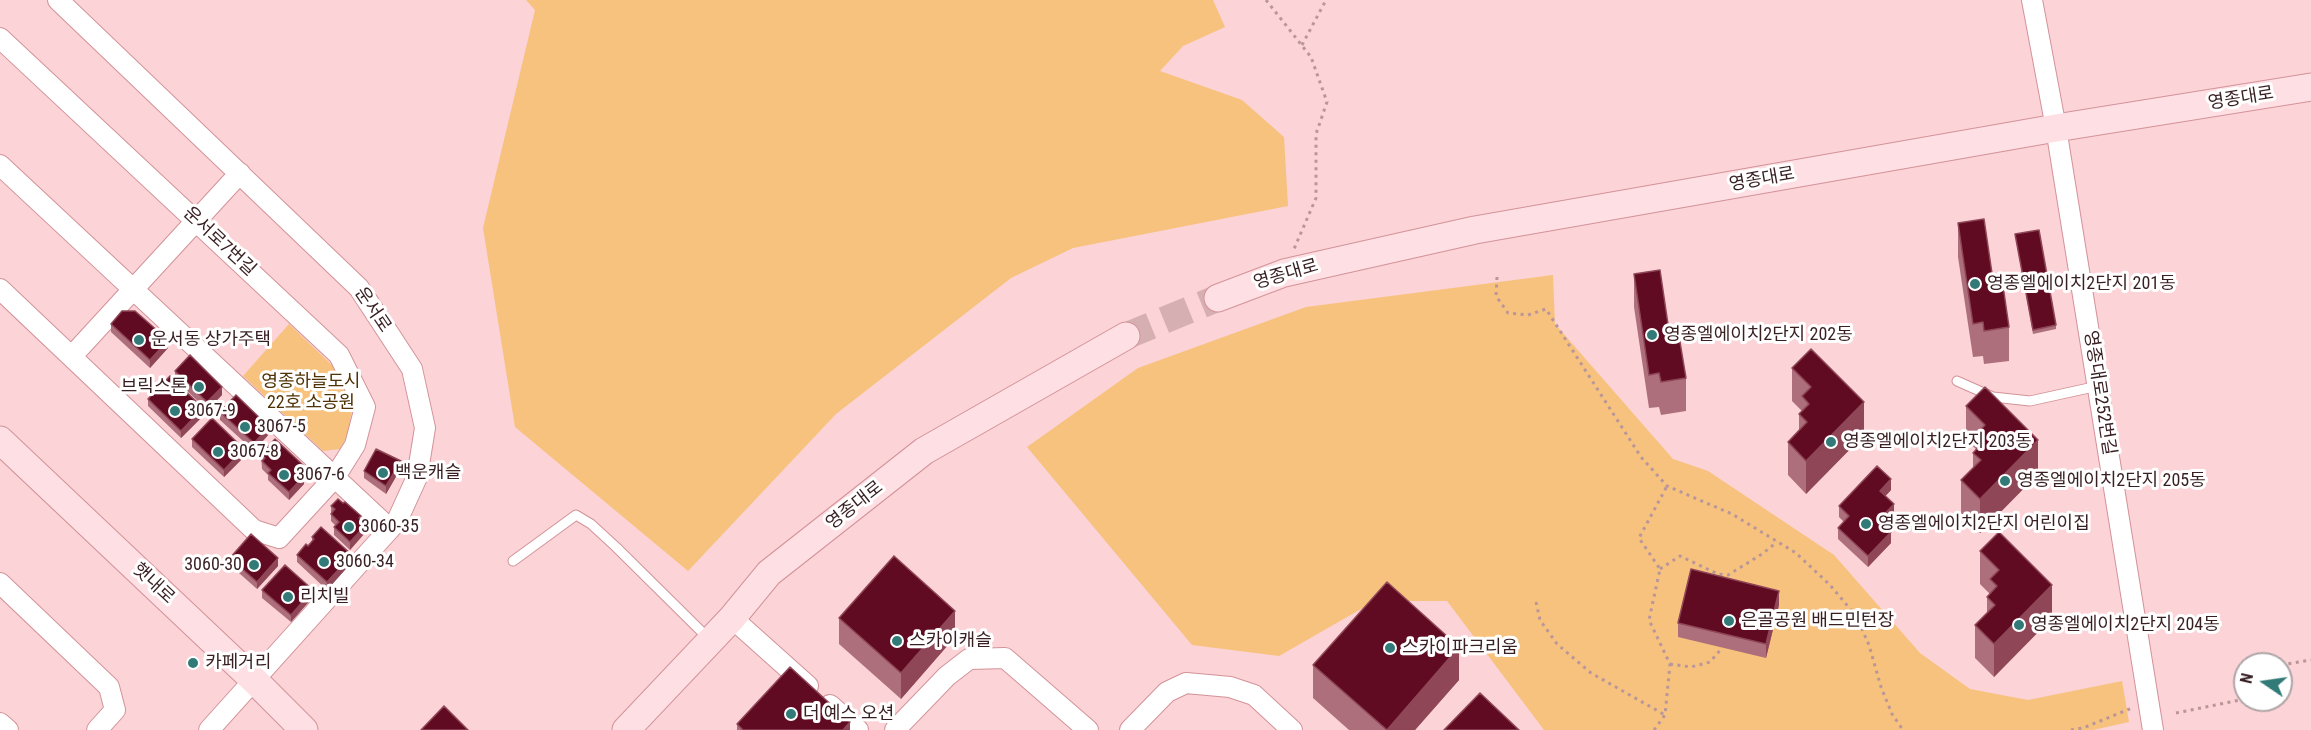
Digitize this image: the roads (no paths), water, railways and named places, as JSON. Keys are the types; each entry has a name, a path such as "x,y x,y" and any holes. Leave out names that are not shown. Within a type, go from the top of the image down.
{"main road":[{"name":"영종대로","path":"1218,298 1284,273 1475,230 2056,128 2311,87"},
{"name":"영종대로","path":"626,730 732,618 769,573 924,452 1126,336"},
{"name":"햇내로","path":"0,440 304,730"}],"street":[{"name":"운서로","path":"58,0 359,288 411,369 425,428 417,477 390,530 209,730"},
{"name":"영종대로252번길","path":"2032,0 2056,128 2153,730"},
{"name":"운서로7번길","path":"0,38 339,355 365,407 355,445 335,477 279,538 254,530 0,289"},
{"path":"0,165 390,530"},
{"path":"72,356 240,173"},
{"path":"0,583 109,687 115,710 97,730"},
{"path":"732,618 858,730"},
{"path":"895,730 947,676 969,659 1005,658 1088,730"},
{"path":"1130,730 1167,692 1186,683 1230,687 1254,695 1292,730"},
{"path":"0,723 8,730"}],"lane":[{"path":"1957,381 1993,397 2031,401 2098,386"},
{"path":"513,561 576,515 591,524 616,547 710,641"}],"tunnel":[{"path":"1126,336 1218,298"}],"place":[{"name":"영종엘에이치2단지 201동","path":"1975,284"},
{"name":"영종엘에이치2단지 202동","path":"1652,335"},
{"name":"운서동 상가주택","path":"139,340"},
{"name":"브릭스톤","path":"199,387"},
{"name":"3067-9","path":"175,411"},
{"name":"3067-5","path":"245,427"},
{"name":"영종엘에이치2단지 203동","path":"1831,442"},
{"name":"3067-8","path":"218,452"},
{"name":"백운캐슬","path":"383,473"},
{"name":"3067-6","path":"284,475"},
{"name":"영종엘에이치2단지 205동","path":"2005,481"},
{"name":"영종엘에이치2단지 어린이집","path":"1866,524"},
{"name":"3060-35","path":"349,527"},
{"name":"3060-34","path":"324,562"},
{"name":"3060-30","path":"254,565"},
{"name":"리치빌","path":"288,597"},
{"name":"은골공원 배드민턴장","path":"1729,621"},
{"name":"영종엘에이치2단지 204동","path":"2019,625"},
{"name":"스카이캐슬","path":"897,641"},
{"name":"스카이파크리움","path":"1390,648"},
{"name":"카페거리","path":"193,663"},
{"name":"더 예스 오션","path":"791,714"}],"park label":[{"name":"영종하늘도시 22호 소공원","path":"311,392"}]}
